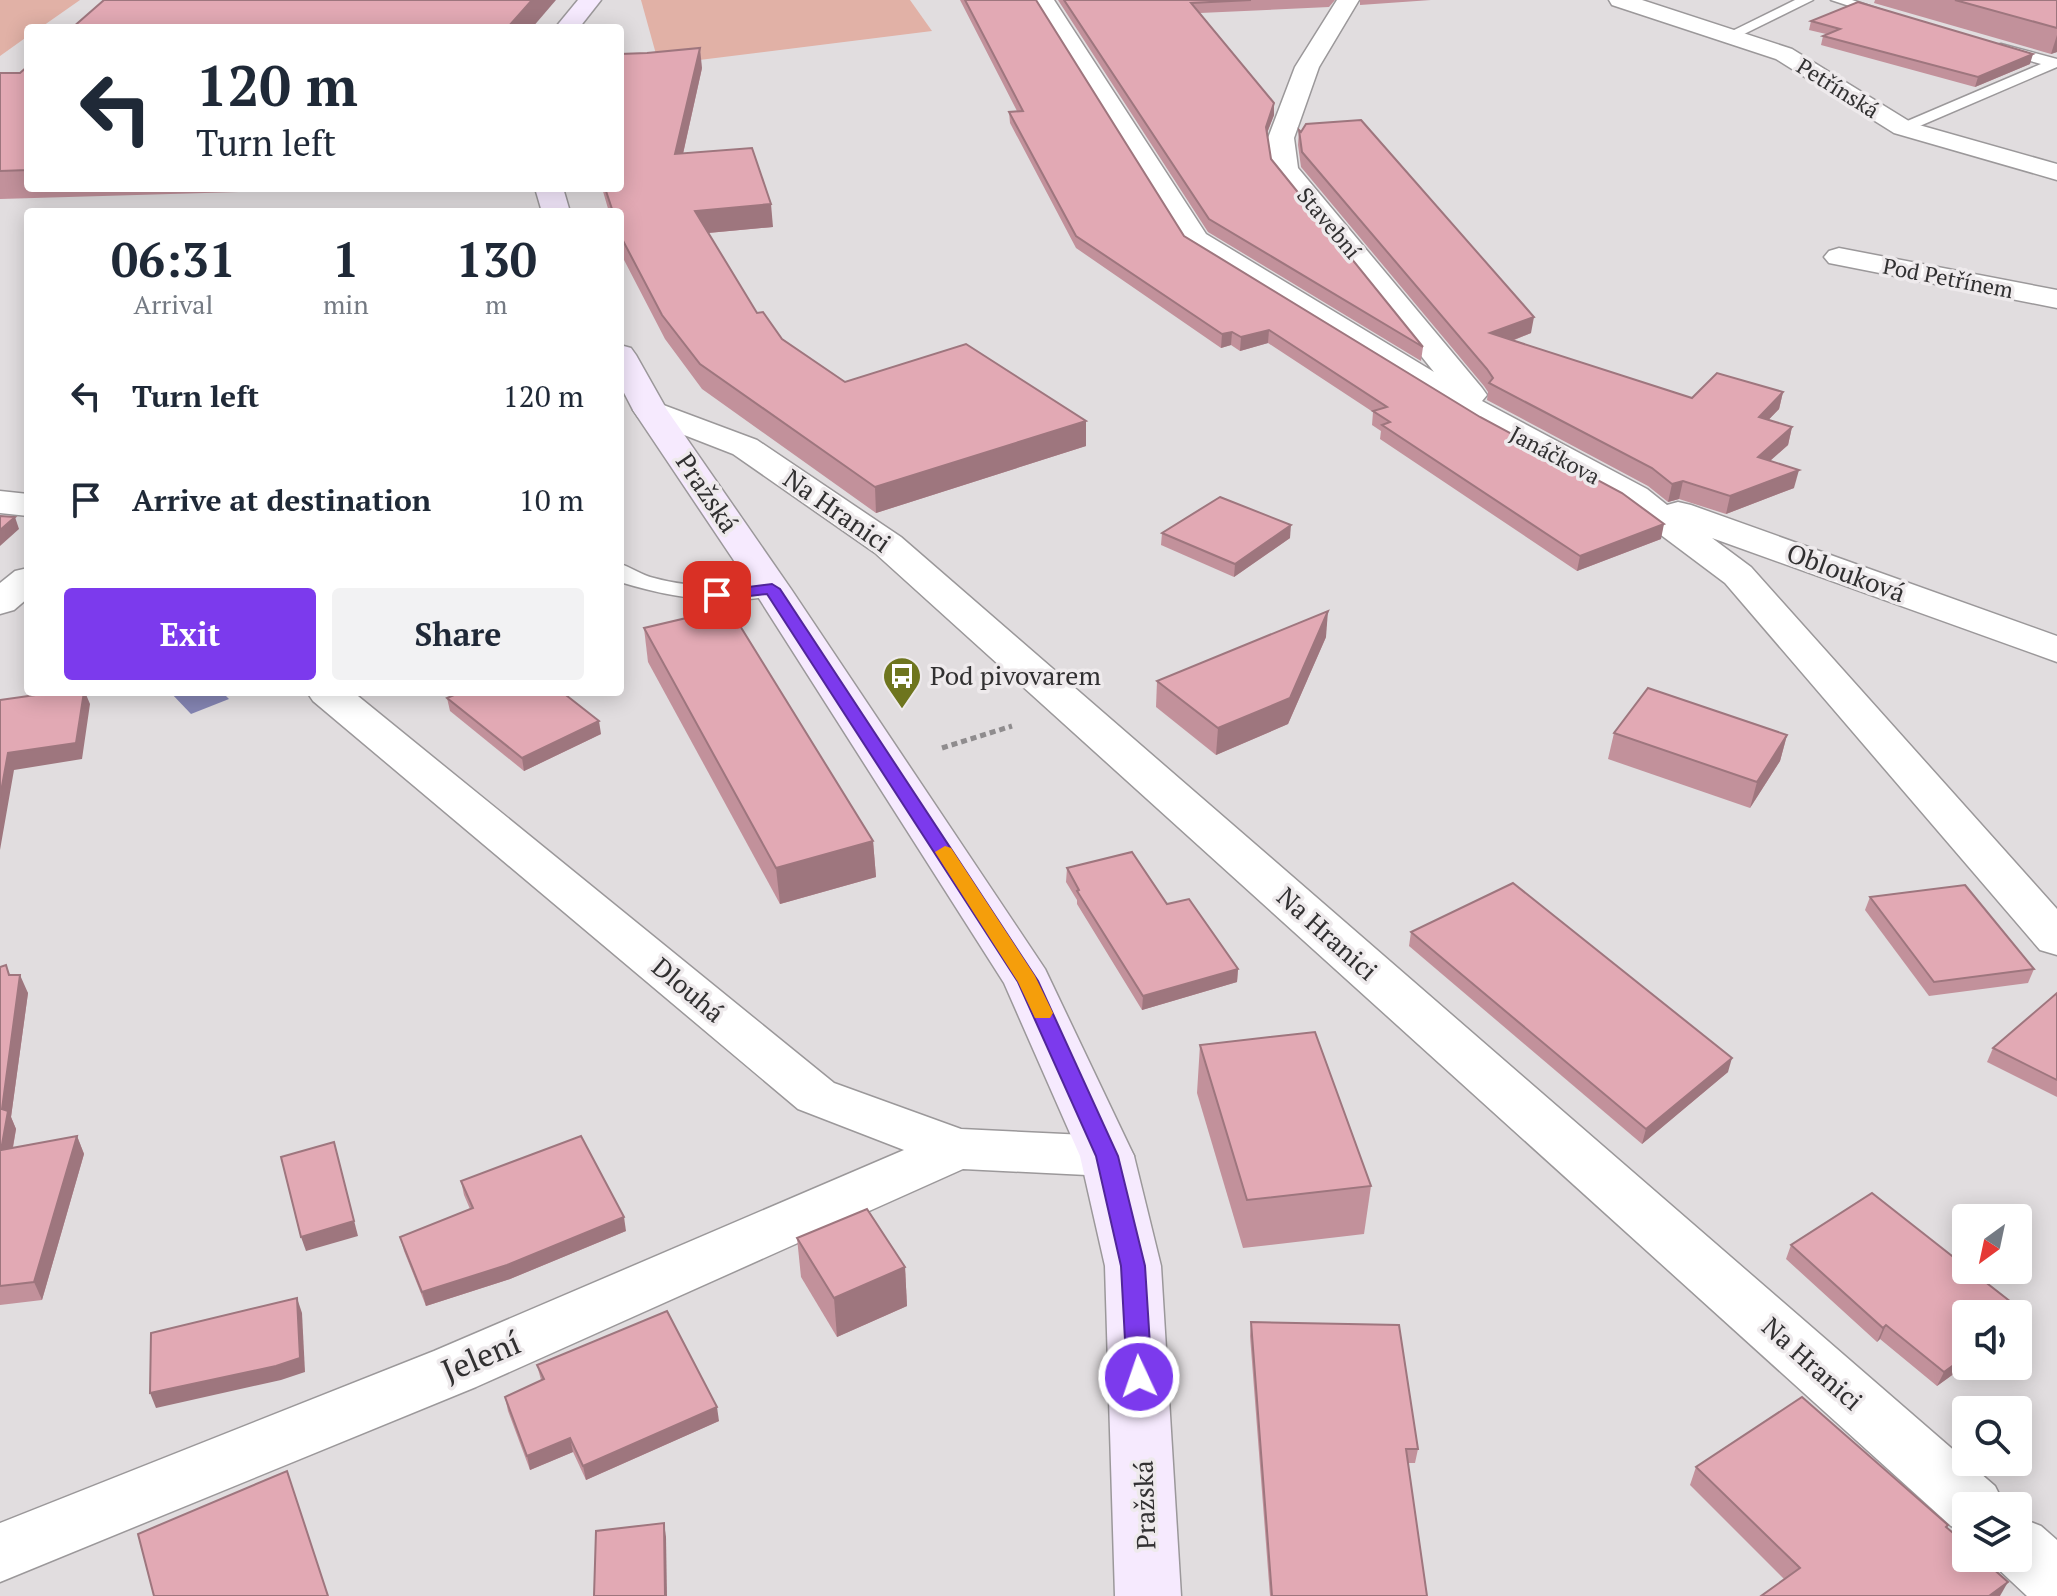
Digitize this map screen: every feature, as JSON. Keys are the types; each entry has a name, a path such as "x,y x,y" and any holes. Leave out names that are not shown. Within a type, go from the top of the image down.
{"main road":[{"path":"570,24 590,0"},
{"name":"Pražská","path":"624,362 650,410 772,589 1028,981 1107,1156 1133,1266 1148,1596"}],"street":[{"name":"Janáčkova","path":"1043,0 1195,240 1492,421 1634,497 1738,575 2057,939"},
{"name":"Stavební","path":"1348,0 1307,67 1296,95 1281,138 1285,169 1492,421"},
{"name":"Petřínská","path":"1620,0 1784,54 1903,128 2057,172"},
{"name":"Pod Petřínem","path":"1839,257 2057,299"},
{"name":"Na Hranici","path":"650,410 745,447 888,545 1957,1492"},
{"name":"Oblouková","path":"1634,497 2057,650"},
{"path":"0,502 24,505"},
{"path":"0,602 24,582"},
{"name":"Dlouhá","path":"333,696 816,1096 958,1149 1107,1156"},
{"name":"Jelení","path":"0,1553 455,1369 958,1149"},
{"path":"2032,1559 2057,1581"}],"lane":[{"path":"1731,35 1806,0"},
{"path":"1838,0 1896,17"},
{"path":"1903,128 2054,63 1982,42"},
{"path":"624,576 669,591 717,595 772,589"}],"path":[{"path":"887,764 1002,729"}],"shaded area":[{"path":"0,0 80,0 46,24 24,24 24,39 0,56"},
{"path":"641,0 910,0 932,31 659,65"}],"water":[{"path":"174,696 226,696 229,699 191,714"}],"building":[{"path":"104,0 532,0 511,24 77,24"},
{"path":"965,0 1036,0 1184,236 1480,417 1622,493 1664,524 1580,556 1382,425 1390,422 1373,411 1387,407 1269,330 1241,337 1232,332 1222,334 1076,236 1009,112 1023,111"},
{"path":"1064,0 1251,0 1191,3 1274,103 1266,127 1271,159 1423,347 1209,219"},
{"path":"1955,0 2057,0 2057,28"},
{"path":"1858,2 2033,54 1978,77 1823,36 1840,29 1811,21"},
{"path":"700,48 675,154 752,148 771,204 695,211 757,313 763,312 782,339 845,382 966,344 1086,421 875,487 700,364 662,315 624,243 624,208 612,208 606,192 624,192 624,54"},
{"path":"24,70 24,170 0,171 0,73 20,73"},
{"path":"1361,120 1534,317 1490,333 1692,398 1717,373 1783,392 1759,417 1792,427 1758,457 1799,470 1730,496 1683,481 1672,484 1652,468 1489,383 1493,378 1487,369 1302,152 1299,130 1301,132 1306,124"},
{"path":"1220,497 1291,525 1235,564 1162,533"},
{"path":"0,516 15,517 0,530"},
{"path":"729,608 873,841 776,868 644,628"},
{"path":"1328,611 1290,698 1218,728 1157,681"},
{"path":"1648,688 1787,735 1757,782 1614,733"},
{"path":"28,696 83,696 76,743 8,753 0,797 0,700"},
{"path":"567,696 599,721 522,758 447,698"},
{"path":"1132,852 1167,904 1189,899 1238,969 1143,996 1077,891 1067,868"},
{"path":"1513,883 1732,1058 1646,1129 1411,932"},
{"path":"1965,885 2034,969 1934,982 1870,897"},
{"path":"6,965 9,975 20,975 2,1109 8,1111 1,1150 77,1136 34,1282 0,1286 0,967"},
{"path":"2057,993 2057,1080 1993,1048"},
{"path":"1315,1032 1371,1186 1247,1200 1200,1045"},
{"path":"581,1136 624,1217 507,1265 422,1292 400,1237 473,1208 461,1181"},
{"path":"334,1142 354,1221 301,1237 281,1157"},
{"path":"1872,1193 1952,1256 1952,1284 1988,1284 2008,1300 1952,1300 1952,1366 1944,1372 1886,1325 1883,1328 1791,1245"},
{"path":"867,1209 905,1267 834,1298 797,1238"},
{"path":"297,1298 300,1358 150,1393 151,1333"},
{"path":"667,1311 717,1407 583,1466 570,1438 527,1456 505,1397 544,1379 537,1365"},
{"path":"1251,1322 1399,1325 1418,1449 1406,1449 1427,1596 1272,1596"},
{"path":"1802,1397 1948,1525 1946,1527 1952,1532 1952,1572 1997,1572 2008,1582 1989,1596 1761,1596 1800,1568 1696,1467"},
{"path":"287,1471 328,1596 154,1596 138,1534"},
{"path":"664,1523 665,1596 594,1596 596,1531"}],"slow traffic":[{"path":"945,852 1028,981 1042,1013"}],"place":[{"name":"Pod pivovarem","path":"902,710"}],"route":[{"path":"717,595 772,589 1028,981 1107,1156 1133,1266 1139,1377"}]}
